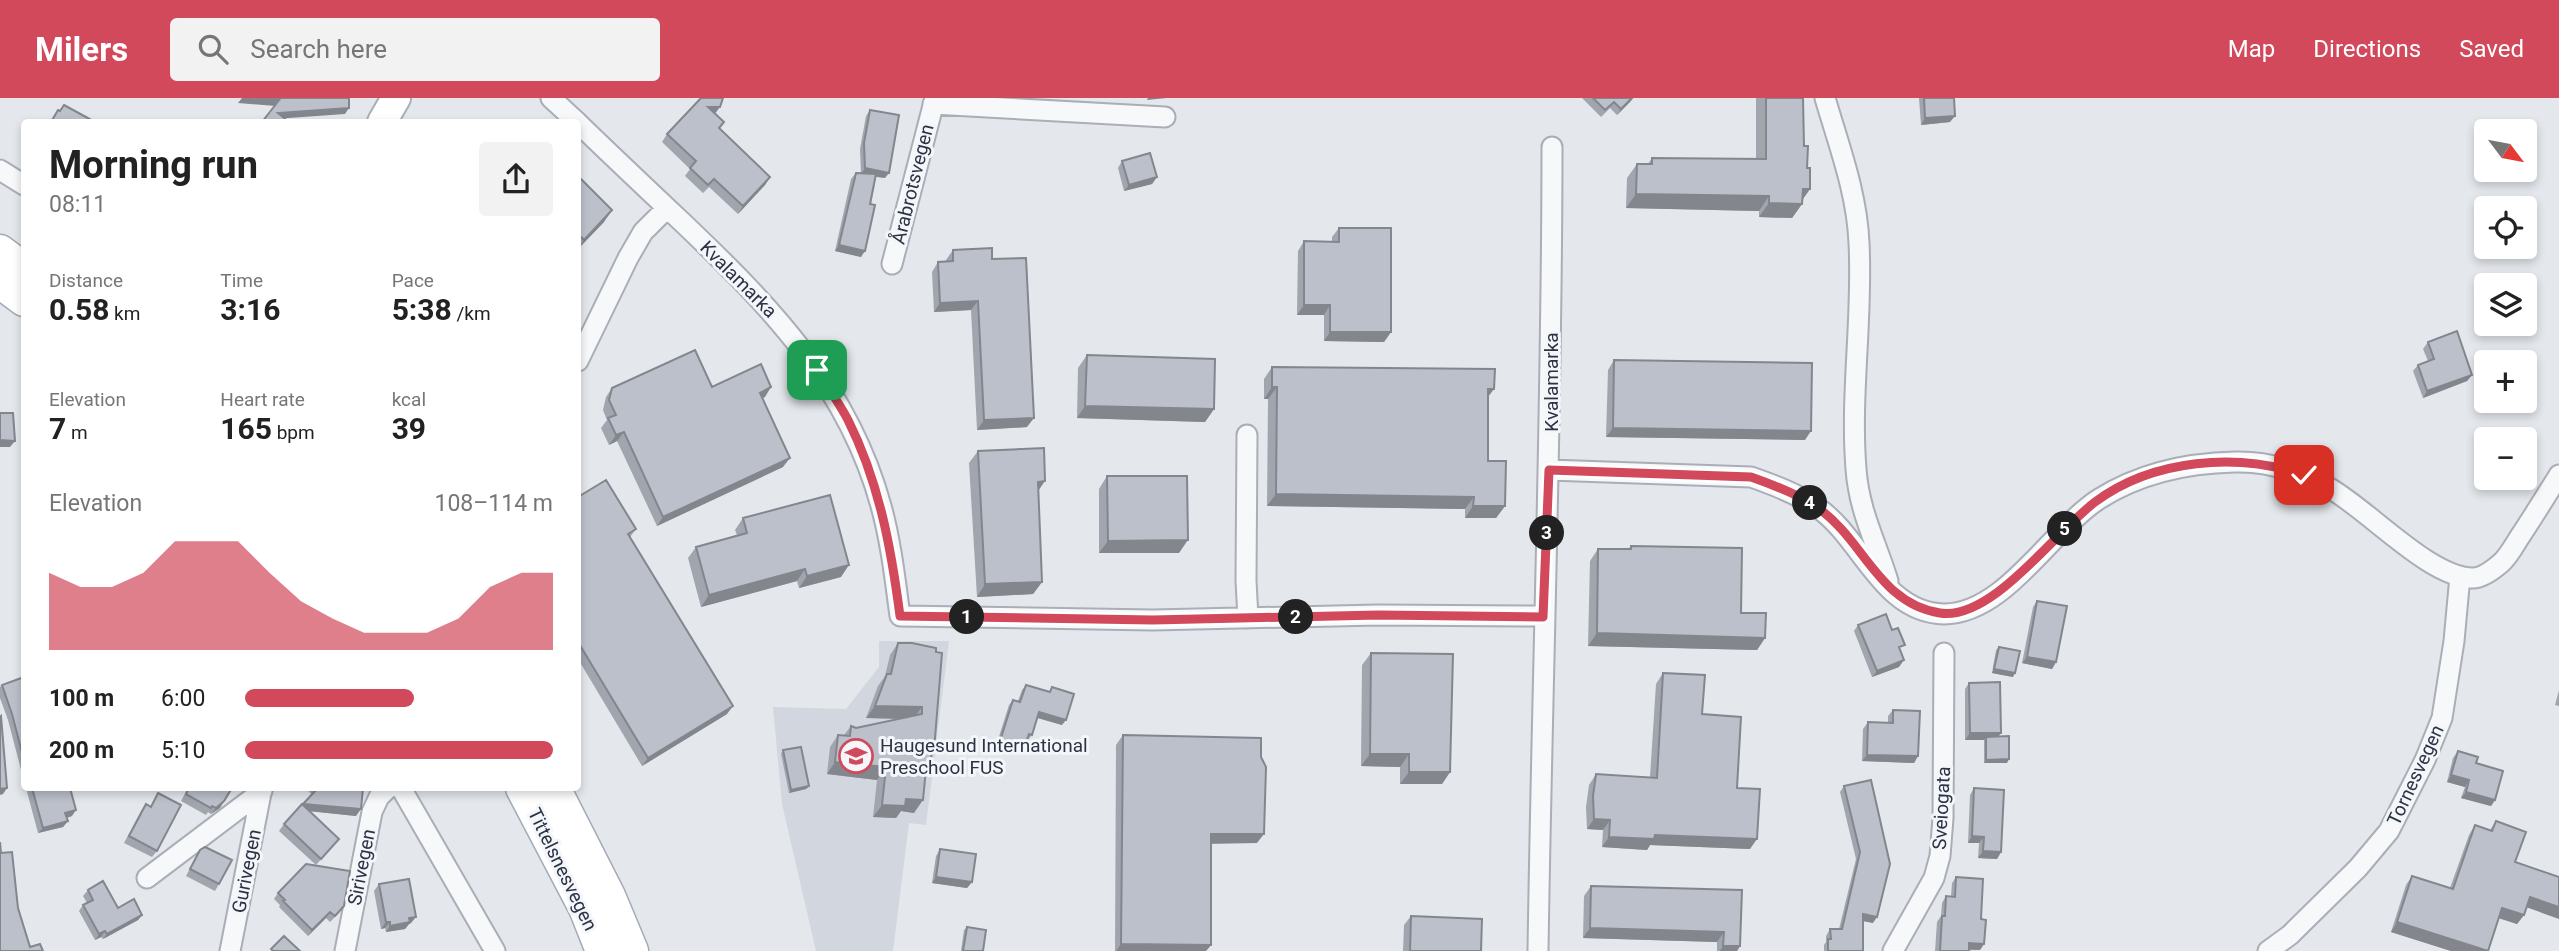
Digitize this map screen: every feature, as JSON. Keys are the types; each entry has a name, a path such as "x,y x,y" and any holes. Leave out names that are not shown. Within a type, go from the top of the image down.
{"main road":[{"path":"384,119 396,98"},
{"path":"0,251 21,267"},
{"path":"0,282 21,298"},
{"name":"Tittelsnesvegen","path":"524,791 585,908 602,951"},
{"name":"Tittelsnesvegen","path":"556,791 609,896 632,951"}],"street":[{"path":"1825,98 1851,183 1859,245 1854,420 1856,470 1864,515 1890,589"},
{"name":"Kvalamarka","path":"554,99 573,119"},
{"name":"Årabrotsvegen","path":"891,264 934,101 1165,117"},
{"name":"Kvalamarka","path":"581,127 750,286 817,370 847,419 866,460 881,505 893,560 900,616 1153,620 1378,615 1543,617"},
{"name":"Kvalamarka","path":"1538,951 1543,617 1549,470 1552,147"},
{"path":"0,170 21,183"},
{"path":"581,355 643,232 667,208"},
{"path":"1247,435 1245,581 1248,618"},
{"path":"1549,470 1751,477 1781,488 1819,508 1845,533 1872,570 1890,589 1922,610 1944,614 1981,604 2002,589 2098,500 2130,483 2195,463 2239,462 2277,466 2329,487 2438,566 2460,576 2475,578 2502,563 2559,475"},
{"name":"Tornesvegen","path":"2267,951 2290,935 2358,867 2389,831 2425,760 2442,719 2454,641 2460,576"},
{"name":"Sveiogata","path":"1893,951 1934,878 1940,856 1943,818 1944,653"},
{"name":"Gurivegen","path":"147,878 259,791"},
{"name":"Gurivegen","path":"230,951 262,791"},
{"name":"Sirivegen","path":"345,951 372,812 385,791"},
{"path":"403,791 495,951"}],"shaded area":[{"name":"Haugesund International Preschool FUS","path":"879,641 949,641 926,825 909,823 893,951 816,951 782,804 773,707 846,709 879,667"}],"building":[{"path":"262,98 349,98 349,108 278,113 285,119 264,119 280,99"},
{"path":"701,98 723,98 720,107 708,107 724,122 719,128 770,177 743,206 714,179 708,185 690,168 696,161 667,134"},
{"path":"1593,98 1632,98 1621,109 1614,102 1605,110"},
{"path":"1766,98 1803,98 1804,146 1808,146 1810,189 1803,189 1802,204 1769,203 1769,196 1636,194 1637,164 1652,164 1652,158 1766,159"},
{"path":"1924,98 1954,98 1955,116 1925,118"},
{"path":"64,105 90,119 53,119 58,110"},
{"path":"870,110 899,115 889,173 865,168 864,143"},
{"path":"1150,153 1157,177 1129,185 1122,161"},
{"path":"856,173 876,174 870,204 875,205 865,251 839,245"},
{"path":"581,179 612,210 584,240 581,237"},
{"path":"1339,228 1391,228 1391,332 1330,332 1330,305 1304,305 1304,241 1339,242"},
{"path":"992,248 992,259 1026,258 1034,418 984,420 978,301 940,303 938,262 953,261 953,250"},
{"path":"2457,331 2472,375 2427,391 2418,365 2434,359 2428,342"},
{"path":"695,350 712,387 761,364 771,387 760,393 790,458 663,517 624,432 616,435 608,418 616,415 609,400 612,388"},
{"path":"1087,355 1215,359 1214,409 1085,406"},
{"path":"1614,360 1812,363 1811,431 1613,428"},
{"path":"1272,367 1495,369 1494,389 1488,389 1488,461 1506,461 1505,506 1473,506 1474,497 1276,494 1277,387 1272,387"},
{"path":"0,413 13,413 15,441 0,440"},
{"path":"1044,448 1045,481 1038,482 1042,582 985,584 978,451"},
{"path":"1107,476 1187,476 1188,540 1108,541"},
{"path":"606,480 636,529 628,534 733,706 648,758 581,647 581,495"},
{"path":"830,495 849,565 807,576 805,569 709,595 696,547 747,533 743,518"},
{"path":"1631,546 1742,548 1741,613 1766,613 1765,638 1597,633 1598,549 1631,549"},
{"path":"2037,601 2067,606 2056,662 2027,657"},
{"path":"1886,614 1892,630 1898,628 1905,645 1899,647 1904,660 1877,671 1858,625"},
{"path":"898,643 936,648 936,652 942,653 934,750 930,770 926,769 923,800 906,799 905,806 882,805 886,767 835,762 838,735 850,736 851,726 856,728 922,714 922,707 875,706 887,674 891,674"},
{"path":"1999,647 2020,651 2015,673 1994,669"},
{"path":"1371,653 1453,654 1450,772 1409,772 1409,754 1370,754"},
{"path":"1663,673 1705,675 1702,714 1741,717 1737,788 1760,789 1757,839 1655,835 1654,839 1609,837 1610,820 1594,819 1596,774 1657,778"},
{"path":"21,678 21,748 12,714 2,685"},
{"path":"2000,682 2001,733 1970,733 1969,683"},
{"path":"1026,685 1050,692 1052,687 1074,694 1066,720 1039,712 1032,735 1029,734 1024,748 1000,741 1013,700 1020,702"},
{"path":"1893,710 1920,711 1918,756 1867,755 1868,722 1893,723"},
{"path":"0,717 7,788 0,789"},
{"path":"1123,735 1261,738 1261,757 1266,767 1264,834 1211,834 1211,945 1121,944"},
{"path":"2009,736 2009,759 1986,760 1986,737"},
{"path":"801,747 809,786 791,790 783,750"},
{"path":"2458,751 2478,757 2476,763 2503,771 2495,800 2466,792 2469,780 2451,775"},
{"path":"1871,780 1890,864 1877,917 1863,914 1863,951 1828,951 1830,929 1842,929 1860,852 1844,786"},
{"path":"1974,788 2004,790 2001,852 1983,851 1984,837 1972,836"},
{"path":"33,791 71,791 76,810 65,813 68,821 43,828"},
{"path":"188,791 230,791 216,808 211,808 186,794"},
{"path":"315,791 363,791 361,809 303,804"},
{"path":"158,793 181,805 157,851 129,836 146,804 151,807"},
{"path":"302,804 339,839 321,859 284,824"},
{"path":"2496,821 2526,832 2515,862 2559,877 2559,907 2530,897 2524,915 2502,908 2488,951 2397,922 2412,876 2453,889 2475,825 2492,831"},
{"path":"0,842 1,853 12,852 18,908 30,947 40,944 43,951 0,951"},
{"path":"205,847 232,860 219,884 190,869 200,850"},
{"path":"940,849 976,854 972,882 936,877"},
{"path":"306,864 350,871 344,906 335,916 330,912 312,930 278,893"},
{"path":"1956,877 1983,879 1981,919 1986,920 1984,944 1969,943 1969,951 1940,951 1946,896 1955,897"},
{"path":"409,879 416,917 409,918 410,922 390,926 390,922 386,922 379,884"},
{"path":"103,881 118,908 134,899 142,915 107,934 105,931 99,934 83,905 93,900 88,890"},
{"path":"1591,886 1742,890 1740,946 1723,946 1724,932 1590,928"},
{"path":"1411,916 1482,919 1481,951 1410,951"},
{"path":"967,927 986,930 983,951 963,951"},
{"path":"284,936 300,951 273,951 271,949"}],"place":[{"name":"Haugesund International Preschool FUS","path":"856,756"}],"route":[{"path":"817,370 847,419 866,460 881,505 893,560 900,616 1153,620 1378,615 1543,617 1549,470 1751,477 1781,488 1819,508 1845,533 1872,570 1890,589 1922,610 1944,614 1981,604 2002,589 2078,516 2098,500 2130,483 2195,463 2239,462 2277,466 2304,475"}]}
